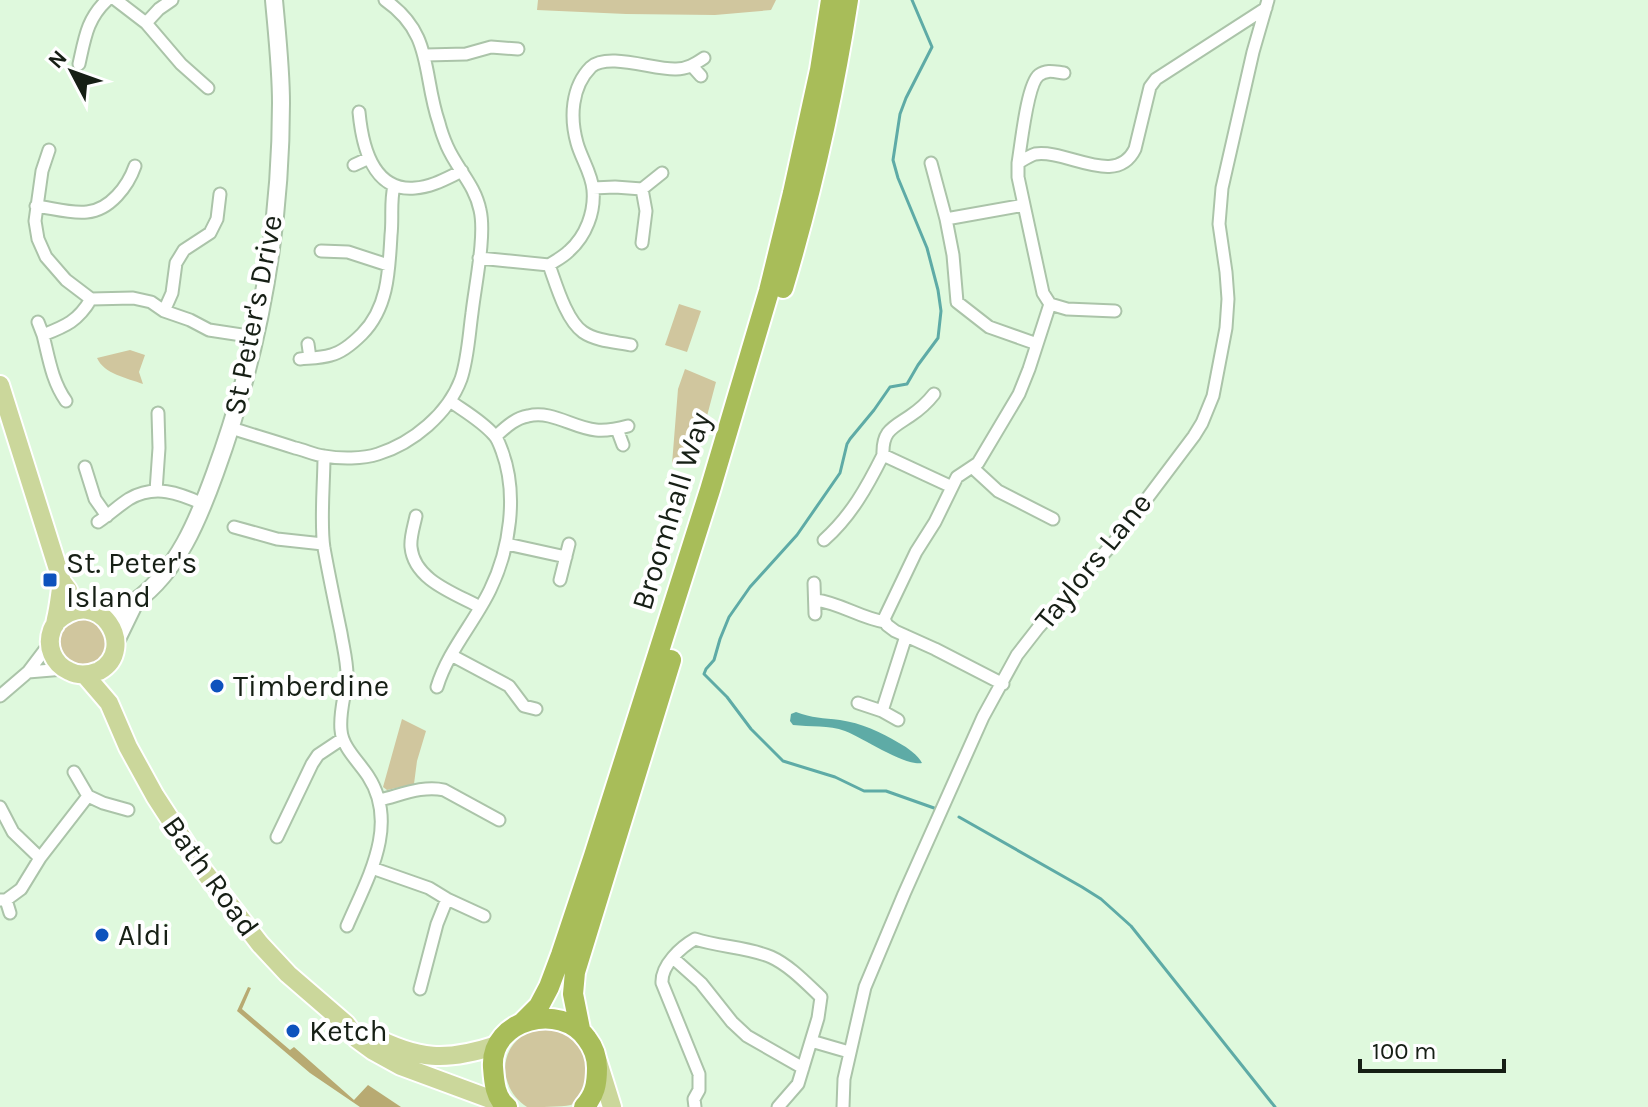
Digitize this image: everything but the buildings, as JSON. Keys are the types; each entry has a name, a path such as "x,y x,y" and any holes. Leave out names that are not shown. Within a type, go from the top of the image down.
{"highway":[{"name":"Broomhall Way","path":"497,1045 539,1006 561,955 608,812 769,291 820,70 831,0"},
{"name":"Broomhall Way","path":"597,1060 580,1029 573,994 575,972 792,257 829,108 848,0"},
{"path":"522,1023 544,1017 554,1018 563,1019 580,1029"},
{"path":"497,1045 492,1060 493,1076 505,1106"},
{"path":"584,1107 594,1096 597,1060"}],"main road":[{"path":"0,385 62,582 81,609"},
{"path":"62,582 50,643 55,661 73,674 85,675 107,664"},
{"path":"56,622 64,614 81,609 92,610 111,625 116,641"},
{"name":"Bath Road","path":"109,703 107,664 116,641"},
{"name":"Bath Road","path":"85,675 109,703 128,747 155,796 203,870 279,964 372,1050 401,1066 505,1106"},
{"name":"Bath Road","path":"346,1024 399,1050 425,1056 457,1055 497,1045"},
{"path":"597,1060 612,1107"},
{"path":"465,1090 478,1107"}],"street":[{"path":"79,64 88,25 96,10 107,0"},
{"path":"116,0 146,23 181,64 208,88"},
{"path":"146,23 172,0"},
{"name":"St Peter's Drive","path":"103,616 135,602 161,578 182,550 231,428 255,337 276,206 281,104 274,0"},
{"path":"231,428 324,456 376,456 418,434 450,401 461,378 479,258 481,213 473,187 447,147 437,120 426,55 413,26 385,0"},
{"path":"1018,163 1036,154 1048,154 1109,167 1121,165 1135,149 1150,87 1156,79 1267,4"},
{"name":"Taylors Lane","path":"843,1107 844,1079 865,987 983,717 1017,655 1115,541 1194,436 1213,396 1226,328 1228,299 1219,224 1222,188 1267,4"},
{"path":"426,55 466,54 491,47 518,49"},
{"path":"479,258 549,265 570,251 584,232 592,212 593,188 577,142 573,110 577,88 590,68 603,62 624,62 677,69 692,66 704,58"},
{"path":"692,66 701,76"},
{"path":"1064,73 1050,71 1035,79 1024,125 1018,177 1043,293 1050,304 1067,309 1115,311"},
{"path":"359,112 367,159 394,186 429,186 462,171"},
{"path":"49,150 42,171 35,221 46,257 66,280 91,299 133,298 151,302 164,311 209,330 255,337"},
{"path":"354,165 367,159"},
{"path":"931,163 953,255 957,302 989,327 1037,344"},
{"path":"36,206 83,213 101,208 122,191 135,166"},
{"path":"593,188 642,189 662,173"},
{"path":"308,344 305,359 331,355 352,344 371,325 383,303 392,233 391,198 394,186"},
{"path":"642,189 646,211 642,243"},
{"path":"164,311 172,293 176,263 184,250 210,233 217,219 220,194"},
{"path":"946,219 1024,205"},
{"path":"321,251 348,252 388,265"},
{"path":"549,265 565,306 582,331 596,338 631,345"},
{"path":"43,335 65,327 82,315 91,299"},
{"path":"885,622 885,616 916,552 957,477 978,463 1019,394 1050,304"},
{"path":"38,322 58,390 66,401"},
{"path":"824,540 856,505 883,455 886,434 893,425 918,410 934,394"},
{"path":"437,687 443,668 490,590 507,544 510,516 509,482 496,436 450,401"},
{"path":"156,491 158,413"},
{"path":"496,436 525,416 537,415 596,430 622,427 623,445"},
{"path":"883,455 952,487"},
{"path":"324,456 323,544 347,675 341,714 342,739 369,778 380,800 383,817 380,845 372,868 351,901 347,926"},
{"path":"85,467 103,519 134,496 156,491 178,493 203,504"},
{"path":"973,468 998,491 1053,519"},
{"path":"416,516 410,544 415,563 428,578 480,607"},
{"path":"398,525 413,529"},
{"path":"234,527 277,539 323,544"},
{"path":"507,544 566,557"},
{"path":"560,580 569,544"},
{"path":"814,583 815,614"},
{"path":"816,600 830,601 885,622 895,631 1003,684"},
{"name":"St Peter's Drive","path":"116,641 135,602"},
{"path":"882,711 906,636"},
{"path":"0,696 28,672 50,643"},
{"path":"451,655 509,686 530,708 516,717"},
{"path":"28,672 64,669"},
{"path":"858,703 898,720"},
{"path":"277,837 312,764 318,755 342,739"},
{"path":"74,772 88,796 128,810"},
{"path":"380,800 436,788 499,820"},
{"path":"10,913 3,900 21,889 40,858 88,796"},
{"path":"0,807 13,832 40,858"},
{"path":"372,868 429,888 484,916"},
{"path":"420,989 447,899"},
{"path":"695,1107 699,1074 662,983 664,969 685,945 695,939 758,953 778,961 821,997 818,1018 798,1084 778,1107"},
{"path":"673,958 701,983 747,1036 803,1068"},
{"path":"811,1041 849,1052"}],"shaded area":[{"path":"538,0 776,0 771,10 715,15 537,10"},
{"path":"679,304 701,311 687,352 665,345"},
{"path":"130,350 145,355 139,372 143,384 110,372 97,358"},
{"path":"685,369 716,382 694,465 683,467 672,464 678,389"},
{"path":"71,618 95,618 109,639 103,657 95,664 76,665 60,653 58,643 61,631"},
{"path":"402,719 426,731 414,784 387,790 383,787"},
{"path":"248,987 251,988 242,1009 290,1050 294,1047 354,1100 368,1085 401,1107 360,1107 310,1073 237,1011"},
{"path":"546,1027 571,1034 578,1041 587,1059 588,1080 579,1099 571,1105 527,1107 512,1092 508,1083 505,1073 508,1053 522,1036"}],"water":[{"path":"796,712 871,728 906,747 922,763 895,756 839,729 793,725 791,714"}],"waterway":[{"path":"912,0 932,47 900,114 893,160 927,248 938,290 941,311 938,338 907,384 890,387 850,439 840,473 797,535 750,587 729,617 714,660 704,674 783,761 835,777 864,791 886,791 934,808"},
{"path":"959,817 1101,899 1131,926 1275,1107"}],"place":[{"name":"St. Peter's Island","path":"50,580"},
{"name":"Timberdine","path":"217,686"},
{"name":"Aldi","path":"102,935"},
{"name":"Ketch","path":"293,1031"}]}
